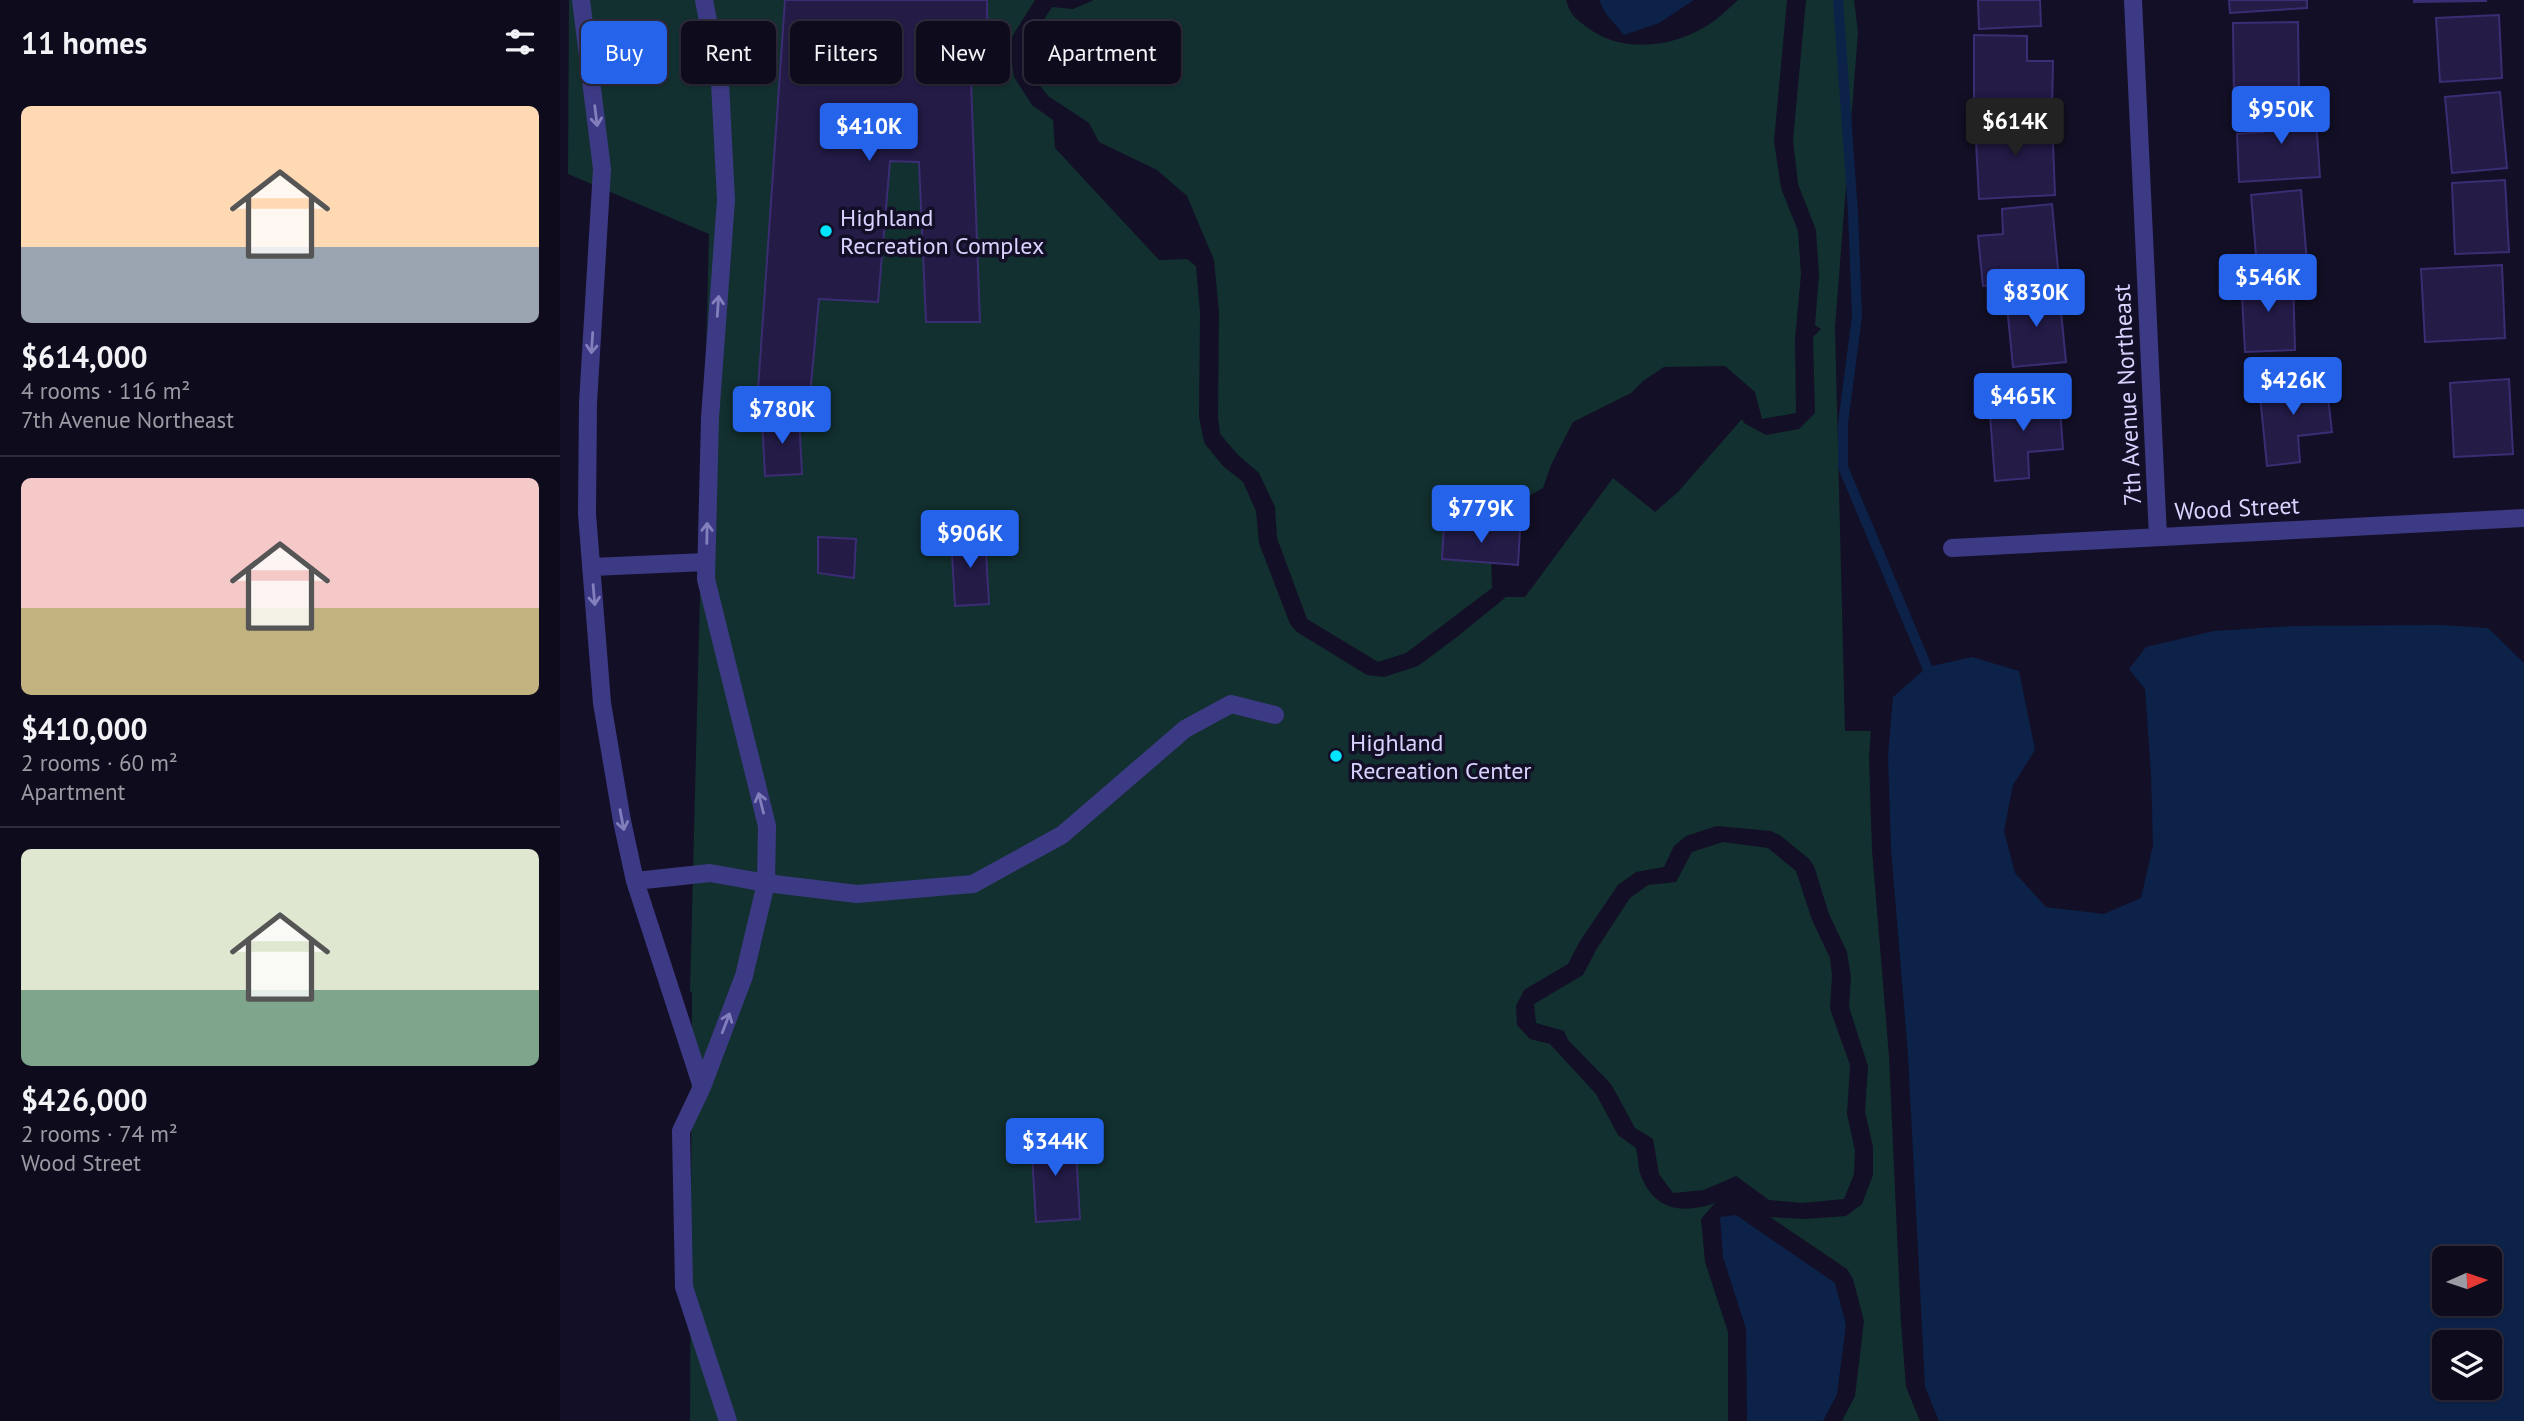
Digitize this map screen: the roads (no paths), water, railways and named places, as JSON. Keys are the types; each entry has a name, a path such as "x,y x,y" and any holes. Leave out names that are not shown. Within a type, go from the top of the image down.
{"street":[{"path":"581,0 602,169 588,403 587,514 602,703 635,881 702,1087"},
{"path":"704,0 720,83 726,200 709,418 706,579 767,827 766,883 744,976 702,1087 681,1131 684,1287 728,1421"},
{"name":"7th Avenue Northeast","path":"2133,0 2158,537"},
{"name":"Wood Street","path":"1952,548 2524,519"},
{"path":"592,567 706,562"},
{"path":"635,881 710,873 857,894 973,884 1062,835 1185,729 1231,704 1275,715"}],"water":[{"path":"1599,0 1694,0 1659,23 1624,35 1606,14"},
{"path":"2440,625 2488,628 2524,663 2524,1421 1939,1421 1925,1387 1908,1055 1891,849 1888,756 1893,697 1927,667 1972,657 2019,671 2035,750 2013,785 2004,831 2015,873 2046,907 2104,914 2141,898 2153,845 2145,689 2129,669 2146,647 2214,631 2293,626"},
{"path":"1736,1215 1835,1283 1846,1325 1837,1394 1823,1421 1747,1421 1746,1329 1723,1257 1720,1217"}],"waterway":[{"path":"1838,0 1853,213 1857,316 1843,423 1843,467 1927,667"}],"place":[{"name":"Highland Recreation Complex","path":"826,231"},
{"name":"Highland Recreation Center","path":"1336,756"}]}
